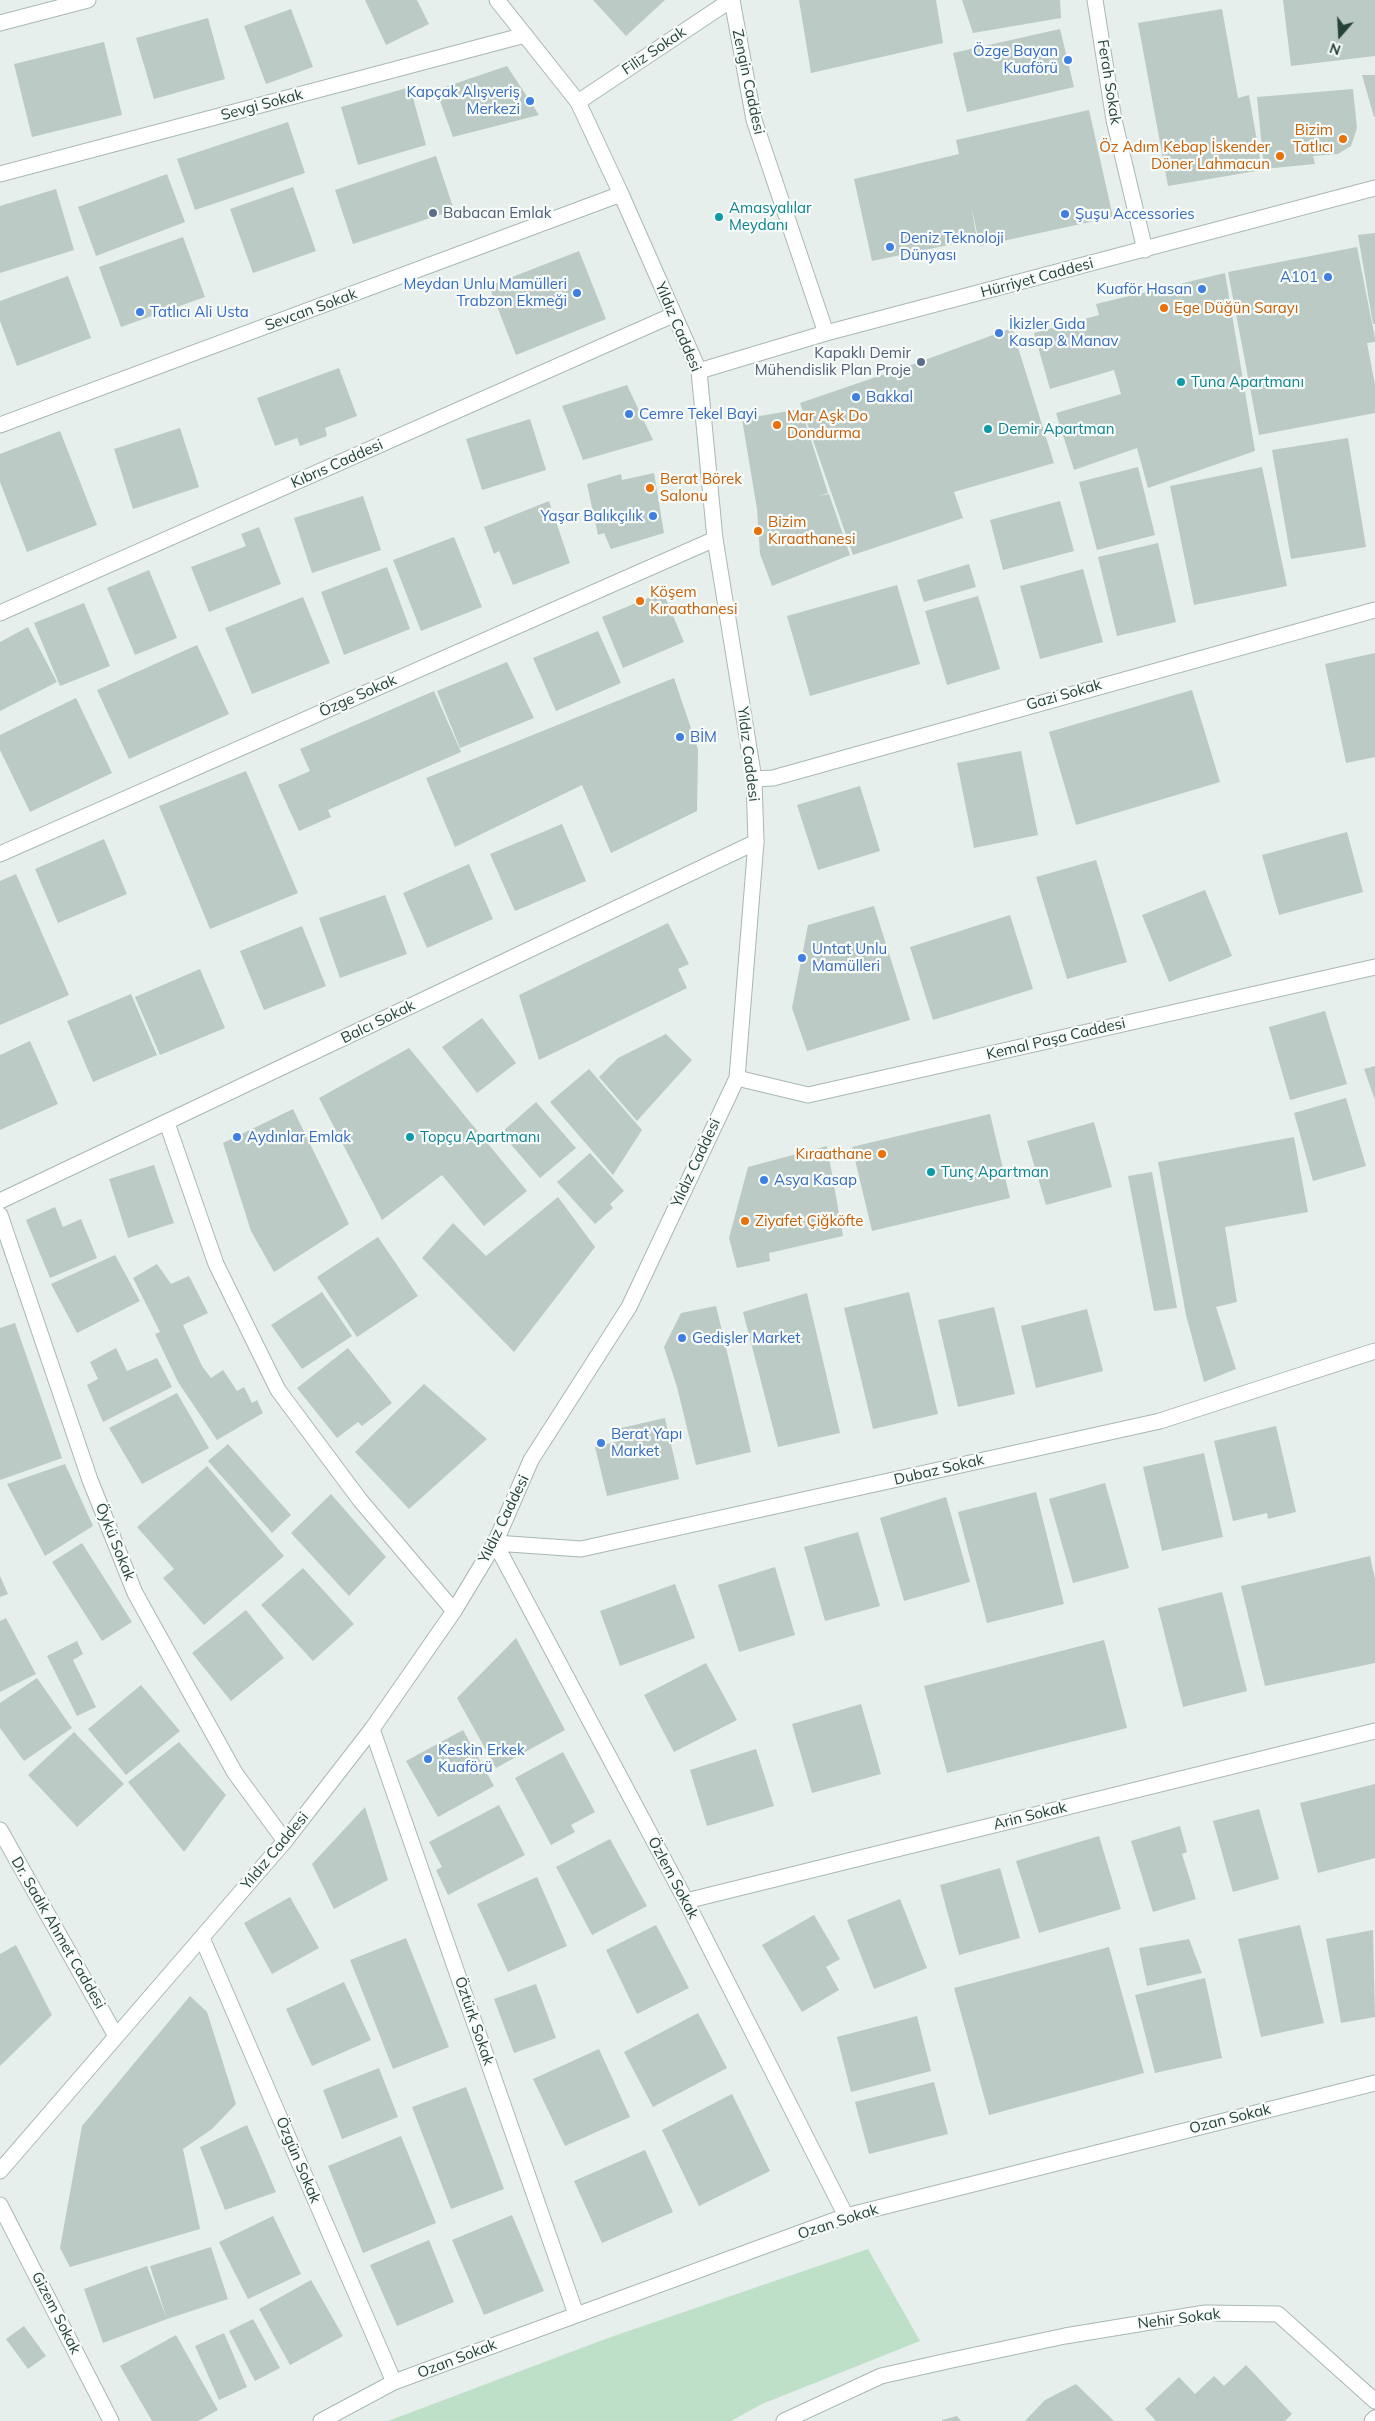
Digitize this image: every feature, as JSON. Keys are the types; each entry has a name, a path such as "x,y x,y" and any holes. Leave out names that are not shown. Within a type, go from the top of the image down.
{"street":[{"path":"0,23 88,0"},
{"name":"Yıldız Caddesi","path":"0,2171 285,1841 372,1729 454,1611 495,1543 531,1460 628,1307 737,1078 756,842 754,779 715,538 699,371 578,102 497,0"},
{"name":"Filiz Sokak","path":"578,102 731,0"},
{"name":"Zengin Caddesi","path":"731,0 754,120 826,333"},
{"name":"Ferah Sokak","path":"1095,0 1114,120 1145,250"},
{"name":"Sevgi Sokak","path":"0,174 525,35"},
{"name":"Hürriyet Caddesi","path":"699,371 826,333 1375,188"},
{"name":"Sevcan Sokak","path":"0,425 621,194"},
{"name":"Kıbrıs Caddesi","path":"0,613 673,315"},
{"name":"Özge Sokak","path":"0,854 715,538"},
{"name":"Gazi Sokak","path":"754,779 773,778 1375,610"},
{"name":"Balcı Sokak","path":"0,1201 756,842"},
{"name":"Kemal Paşa Caddesi","path":"737,1078 808,1095 1375,967"},
{"path":"167,1123 216,1264 278,1390 360,1500 454,1611"},
{"name":"Öykü Sokak","path":"0,1215 90,1480 135,1593 235,1773 285,1841"},
{"name":"Dubaz Sokak","path":"495,1543 581,1549 1160,1421 1375,1351"},
{"name":"Özlem Sokak","path":"495,1543 686,1901 846,2216"},
{"name":"Öztürk Sokak","path":"372,1729 576,2314"},
{"name":"Arin Sokak","path":"686,1901 1375,1731"},
{"name":"Dr. Sadık Ahmet Caddesi","path":"0,1830 116,2036"},
{"name":"Özgün Sokak","path":"202,1938 394,2382"},
{"name":"Ozan Sokak","path":"321,2421 394,2382 846,2216 1375,2083"},
{"name":"Gizem Sokak","path":"0,2205 111,2421"},
{"name":"Nehir Sokak","path":"784,2421 881,2376 1065,2336 1205,2313 1278,2314 1375,2401"}],"green space":[{"path":"868,2249 920,2341 762,2404 731,2421 388,2421 608,2338"}],"building":[{"path":"365,0 417,0 429,24 386,45"},
{"path":"593,0 665,0 626,36"},
{"path":"799,0 936,0 943,43 811,73"},
{"path":"962,0 1060,0 1061,18 973,33"},
{"path":"1283,0 1375,0 1375,56 1291,66"},
{"path":"291,9 313,67 266,84 244,26"},
{"path":"1222,9 1238,98 1249,95 1262,170 1168,186 1138,23"},
{"path":"208,18 225,79 154,99 136,38"},
{"path":"1060,29 1074,87 967,112 953,53"},
{"path":"104,42 122,115 32,137 14,64"},
{"path":"507,66 539,115 453,137 436,90"},
{"path":"1362,75 1375,75 1375,117 1374,117"},
{"path":"410,87 426,145 358,165 341,107"},
{"path":"1353,89 1357,128 1351,146 1338,154 1313,156 1315,164 1264,169 1257,97"},
{"path":"1089,110 1113,217 980,246 971,206 977,239 872,261 854,179 959,154 956,140"},
{"path":"288,122 305,173 195,210 177,159"},
{"path":"436,156 454,210 353,244 335,190"},
{"path":"167,174 185,222 96,256 78,207"},
{"path":"293,187 316,251 253,273 230,209"},
{"path":"56,189 74,250 0,273 0,206"},
{"path":"1375,233 1375,324 1373,324 1358,235"},
{"path":"183,237 205,297 121,327 99,267"},
{"path":"1357,247 1375,338 1375,342 1367,343 1375,385 1375,413 1259,435 1228,272"},
{"path":"579,251 606,319 516,355 489,286"},
{"name":"Tuna Apartmanı","path":"1225,273 1255,451 1148,488 1137,448 1074,470 1056,413 1121,394 1114,370 1050,389 1034,333 1099,315 1096,304"},
{"path":"68,276 91,338 17,366 0,321 0,301"},
{"path":"1012,328 1054,463 954,492 963,518 853,555 800,403"},
{"path":"339,368 357,416 325,428 327,436 300,446 297,438 275,446 257,398"},
{"path":"627,385 653,440 583,460 562,406"},
{"path":"801,409 828,493 818,496 829,494 850,555 772,586 760,554 757,509 742,419"},
{"path":"530,419 546,470 482,490 466,439"},
{"path":"180,428 199,487 133,509 114,449"},
{"path":"60,431 97,525 27,552 0,482 0,454"},
{"path":"1348,438 1366,547 1291,559 1272,450"},
{"path":"1138,467 1155,535 1097,550 1079,482"},
{"path":"1262,467 1287,586 1194,605 1170,486"},
{"path":"654,473 664,533 611,549 604,533 598,535 587,484 621,474 622,480"},
{"path":"363,496 381,550 312,573 294,518"},
{"path":"549,501 570,563 513,585 499,551 494,554 484,527"},
{"path":"1060,501 1074,551 1003,570 990,520"},
{"path":"259,527 281,584 209,612 191,567 246,546 241,534"},
{"path":"454,537 482,607 421,631 393,560"},
{"path":"1158,543 1176,622 1117,636 1098,557"},
{"path":"969,564 976,587 924,602 917,580"},
{"path":"387,567 410,629 344,655 321,592"},
{"path":"1083,569 1103,642 1040,659 1020,586"},
{"path":"149,570 177,638 135,655 107,588"},
{"path":"897,585 920,664 810,696 787,616"},
{"path":"663,592 684,642 623,668 602,617"},
{"path":"978,596 1000,669 947,685 925,611"},
{"path":"303,597 330,663 252,694 225,628"},
{"path":"84,603 110,666 60,686 34,623"},
{"path":"28,627 57,682 0,711 0,642"},
{"path":"598,631 621,683 556,711 533,658"},
{"path":"197,645 229,714 129,759 97,690"},
{"path":"1375,653 1375,757 1346,763 1325,664"},
{"path":"507,662 534,718 460,748 437,691"},
{"path":"674,678 698,749 697,811 611,853 582,785 455,847 426,778"},
{"path":"1192,690 1220,782 1076,825 1049,732"},
{"path":"434,691 461,752 328,810 331,817 299,831 278,785 310,771 300,749"},
{"path":"76,698 112,773 30,812 0,750 0,735"},
{"path":"1021,751 1038,835 974,848 957,763"},
{"path":"246,771 298,893 210,929 159,806"},
{"path":"860,786 880,851 818,870 797,805"},
{"path":"562,824 586,881 515,911 490,854"},
{"path":"1347,832 1363,892 1279,915 1262,855"},
{"path":"104,839 127,894 58,923 35,869"},
{"path":"1096,860 1127,962 1067,979 1036,877"},
{"path":"469,864 493,919 427,948 403,893"},
{"path":"16,874 69,995 0,1025 0,881"},
{"path":"1205,890 1232,956 1169,982 1142,915"},
{"path":"385,895 407,954 340,978 319,918"},
{"path":"874,906 910,1020 807,1051 792,1008 808,925"},
{"path":"1010,915 1033,989 933,1020 910,947"},
{"path":"668,923 689,964 678,969 687,988 539,1060 519,995"},
{"path":"302,926 326,986 264,1010 240,951"},
{"path":"200,969 225,1028 160,1055 135,997"},
{"path":"131,994 157,1055 93,1082 67,1021"},
{"path":"1325,1011 1347,1084 1290,1100 1269,1027"},
{"path":"482,1018 516,1063 477,1093 442,1047"},
{"path":"666,1034 692,1060 637,1121 599,1077 618,1058"},
{"path":"30,1041 58,1104 0,1130 0,1055"},
{"name":"Topçu Apartmanı","path":"409,1048 527,1191 484,1226 442,1175 382,1220 319,1098"},
{"path":"1375,1066 1375,1100 1364,1069"},
{"path":"589,1069 642,1130 613,1175 550,1102"},
{"path":"1346,1098 1366,1166 1313,1181 1294,1113"},
{"path":"536,1102 576,1148 540,1178 501,1133"},
{"path":"293,1109 349,1224 274,1272 251,1231 223,1143"},
{"name":"Tunç Apartman","path":"990,1114 1010,1198 872,1231 852,1147"},
{"path":"1094,1122 1112,1187 1046,1205 1027,1141"},
{"path":"1294,1137 1308,1212 1225,1227 1237,1302 1216,1307 1236,1369 1204,1382 1186,1315 1158,1162"},
{"path":"827,1146 843,1236 769,1253 770,1261 737,1268 729,1238 748,1167"},
{"path":"590,1153 624,1191 610,1204 613,1208 595,1224 557,1182"},
{"path":"154,1165 174,1223 128,1238 109,1179"},
{"path":"1152,1172 1177,1308 1154,1311 1128,1176"},
{"path":"558,1197 595,1247 514,1352 422,1258 453,1223 486,1256"},
{"path":"55,1207 63,1227 81,1219 97,1258 50,1278 26,1220"},
{"path":"378,1237 418,1296 357,1337 317,1277"},
{"path":"115,1255 140,1301 77,1333 51,1284"},
{"path":"157,1264 171,1284 189,1276 208,1313 183,1325 202,1366 211,1378 223,1370 237,1391 244,1387 252,1403 257,1400 263,1413 217,1440 178,1382 155,1334 160,1332 133,1278"},
{"path":"322,1292 352,1336 302,1369 271,1325"},
{"path":"909,1292 938,1414 873,1429 844,1308"},
{"path":"807,1293 840,1433 778,1447 743,1312"},
{"path":"716,1306 751,1452 696,1465 677,1387 664,1347 681,1313"},
{"path":"994,1307 1015,1394 958,1407 938,1320"},
{"path":"1087,1309 1103,1371 1036,1388 1021,1326"},
{"path":"15,1323 62,1458 0,1480 0,1328"},
{"path":"116,1348 127,1371 157,1358 172,1387 103,1422 87,1385 98,1379 90,1362"},
{"path":"348,1348 392,1403 362,1426 358,1422 337,1438 297,1388"},
{"path":"424,1384 487,1439 409,1509 355,1452"},
{"path":"177,1393 209,1448 142,1484 109,1428"},
{"path":"665,1418 679,1479 607,1496 595,1447 623,1440 621,1428"},
{"path":"1276,1426 1296,1512 1268,1519 1267,1513 1233,1521 1214,1441"},
{"path":"228,1444 291,1515 272,1533 208,1461"},
{"path":"1204,1453 1223,1537 1162,1551 1143,1467"},
{"path":"65,1464 93,1526 45,1556 7,1484"},
{"path":"207,1466 284,1556 204,1625 163,1578 174,1569 137,1527"},
{"path":"1105,1483 1129,1568 1073,1583 1049,1499"},
{"path":"1036,1492 1064,1604 987,1623 958,1512"},
{"path":"331,1494 386,1557 349,1596 291,1533"},
{"path":"946,1497 970,1582 904,1601 880,1518"},
{"path":"858,1532 880,1606 825,1621 804,1547"},
{"path":"82,1543 132,1622 102,1641 52,1562"},
{"path":"1370,1556 1375,1579 1375,1663 1265,1686 1241,1586"},
{"path":"775,1567 795,1635 739,1652 718,1585"},
{"path":"303,1568 354,1624 313,1661 261,1605"},
{"path":"0,1576 8,1594 0,1597"},
{"path":"675,1584 695,1638 620,1666 600,1611"},
{"path":"1222,1592 1247,1691 1183,1707 1158,1608"},
{"path":"246,1610 284,1658 231,1701 192,1653"},
{"path":"6,1618 36,1674 0,1692 0,1621"},
{"path":"516,1638 565,1730 496,1768 457,1698"},
{"path":"1104,1640 1127,1728 947,1773 924,1686"},
{"path":"77,1641 83,1654 73,1660 96,1707 77,1716 47,1656"},
{"path":"706,1663 737,1720 674,1752 644,1695"},
{"path":"37,1678 72,1728 24,1761 0,1728 0,1703"},
{"path":"141,1685 180,1731 126,1775 88,1729"},
{"path":"861,1704 881,1774 812,1793 792,1724"},
{"path":"463,1730 494,1786 438,1817 406,1761"},
{"path":"74,1732 124,1784 77,1827 28,1775"},
{"path":"179,1742 226,1795 184,1852 128,1782"},
{"path":"756,1749 774,1806 707,1826 690,1770"},
{"path":"563,1752 595,1812 571,1825 575,1832 551,1845 515,1778"},
{"path":"1375,1784 1375,1858 1318,1873 1300,1803"},
{"path":"499,1805 525,1855 448,1895 436,1870 442,1867 429,1842"},
{"path":"365,1807 388,1880 334,1909 312,1864"},
{"path":"1259,1809 1279,1879 1233,1892 1213,1821"},
{"path":"1180,1826 1187,1852 1182,1854 1196,1899 1153,1912 1131,1841"},
{"path":"1099,1836 1121,1909 1039,1933 1016,1861"},
{"path":"610,1839 647,1906 592,1935 556,1867"},
{"path":"1000,1868 1020,1938 959,1955 940,1885"},
{"path":"537,1877 567,1946 508,1972 477,1904"},
{"path":"290,1897 319,1948 272,1974 244,1923"},
{"path":"900,1899 927,1968 874,1989 847,1920"},
{"path":"814,1915 840,1959 826,1967 839,1990 802,2012 762,1945"},
{"path":"656,1925 689,1988 637,2014 606,1950"},
{"path":"1300,1925 1324,2023 1261,2037 1238,1939"},
{"path":"1373,1930 1375,2017 1341,2023 1326,1939"},
{"path":"406,1938 449,2047 393,2069 350,1960"},
{"path":"1189,1939 1202,1973 1147,1986 1139,1948"},
{"path":"16,1945 52,2015 0,2066 0,1954"},
{"path":"1109,1947 1144,2073 989,2115 954,1988"},
{"path":"1205,1978 1222,2058 1155,2073 1135,1995"},
{"path":"344,1982 371,2040 312,2066 286,2009"},
{"path":"536,1984 556,2038 514,2053 494,1999"},
{"path":"190,1996 207,2012 236,2104 212,2129 183,2149 200,2229 70,2267 60,2248 82,2126"},
{"path":"698,2013 727,2068 653,2107 624,2052"},
{"path":"917,2016 931,2071 851,2092 837,2037"},
{"path":"599,2049 630,2117 565,2146 533,2079"},
{"path":"379,2068 398,2117 342,2139 323,2090"},
{"path":"934,2082 948,2134 869,2154 855,2102"},
{"path":"466,2087 504,2189 451,2209 412,2107"},
{"path":"732,2094 770,2171 699,2206 662,2130"},
{"path":"247,2125 276,2192 225,2210 200,2147"},
{"path":"401,2136 436,2223 363,2253 328,2166"},
{"path":"645,2150 673,2212 602,2243 574,2181"},
{"path":"512,2215 544,2291 484,2315 452,2240"},
{"path":"273,2216 301,2274 248,2299 219,2242"},
{"path":"429,2240 454,2302 397,2326 370,2265"},
{"path":"211,2247 228,2299 167,2319 150,2266"},
{"path":"147,2266 167,2319 103,2343 84,2289"},
{"path":"311,2280 343,2336 290,2365 259,2309"},
{"path":"253,2319 280,2368 255,2381 229,2331"},
{"path":"24,2326 46,2356 28,2369 6,2339"},
{"path":"224,2333 247,2387 219,2400 195,2346"},
{"path":"176,2335 218,2410 198,2421 152,2421 120,2366"},
{"path":"1246,2365 1292,2414 1285,2421 1156,2421 1145,2409 1179,2377 1195,2394 1214,2376 1224,2386"},
{"path":"1076,2384 1114,2421 1025,2421 1045,2400"},
{"path":"957,2416 961,2421 942,2421 942,2420"}],"place":[{"name":"Özge Bayan Kuaförü","path":"1068,60"},
{"name":"Kapçak Alışveriş Merkezi","path":"530,101"},
{"name":"Bizim Tatlıcı","path":"1343,139"},
{"name":"Öz Adım Kebap İskender Döner Lahmacun","path":"1280,156"},
{"name":"Babacan Emlak","path":"433,213"},
{"name":"Şuşu Accessories","path":"1065,214"},
{"name":"Amasyalılar Meydanı","path":"719,217"},
{"name":"Deniz Teknoloji Dünyası","path":"890,247"},
{"name":"A101","path":"1328,277"},
{"name":"Kuaför Hasan","path":"1202,289"},
{"name":"Meydan Unlu Mamülleri Trabzon Ekmeği","path":"577,293"},
{"name":"Ege Düğün Sarayı","path":"1164,308"},
{"name":"Tatlıcı Ali Usta","path":"140,312"},
{"name":"İkizler Gıda Kasap & Manav","path":"999,333"},
{"name":"Kapaklı Demir Mühendislik Plan Proje","path":"921,362"},
{"name":"Tuna Apartmanı","path":"1181,382"},
{"name":"Bakkal","path":"856,397"},
{"name":"Cemre Tekel Bayi","path":"629,414"},
{"name":"Mar Aşk Do Dondurma","path":"777,425"},
{"name":"Demir Apartman","path":"988,429"},
{"name":"Berat Börek Salonu","path":"650,488"},
{"name":"Yaşar Balıkçılık","path":"653,516"},
{"name":"Bizim Kıraathanesi","path":"758,531"},
{"name":"Köşem Kıraathanesi","path":"640,601"},
{"name":"BİM","path":"680,737"},
{"name":"Untat Unlu Mamülleri","path":"802,958"},
{"name":"Aydınlar Emlak","path":"237,1137"},
{"name":"Topçu Apartmanı","path":"410,1137"},
{"name":"Kıraathane","path":"882,1154"},
{"name":"Tunç Apartman","path":"931,1172"},
{"name":"Asya Kasap","path":"764,1180"},
{"name":"Ziyafet Çiğköfte","path":"745,1221"},
{"name":"Gedişler Market","path":"682,1338"},
{"name":"Berat Yapı Market","path":"601,1443"},
{"name":"Keskin Erkek Kuaförü","path":"428,1759"}]}
